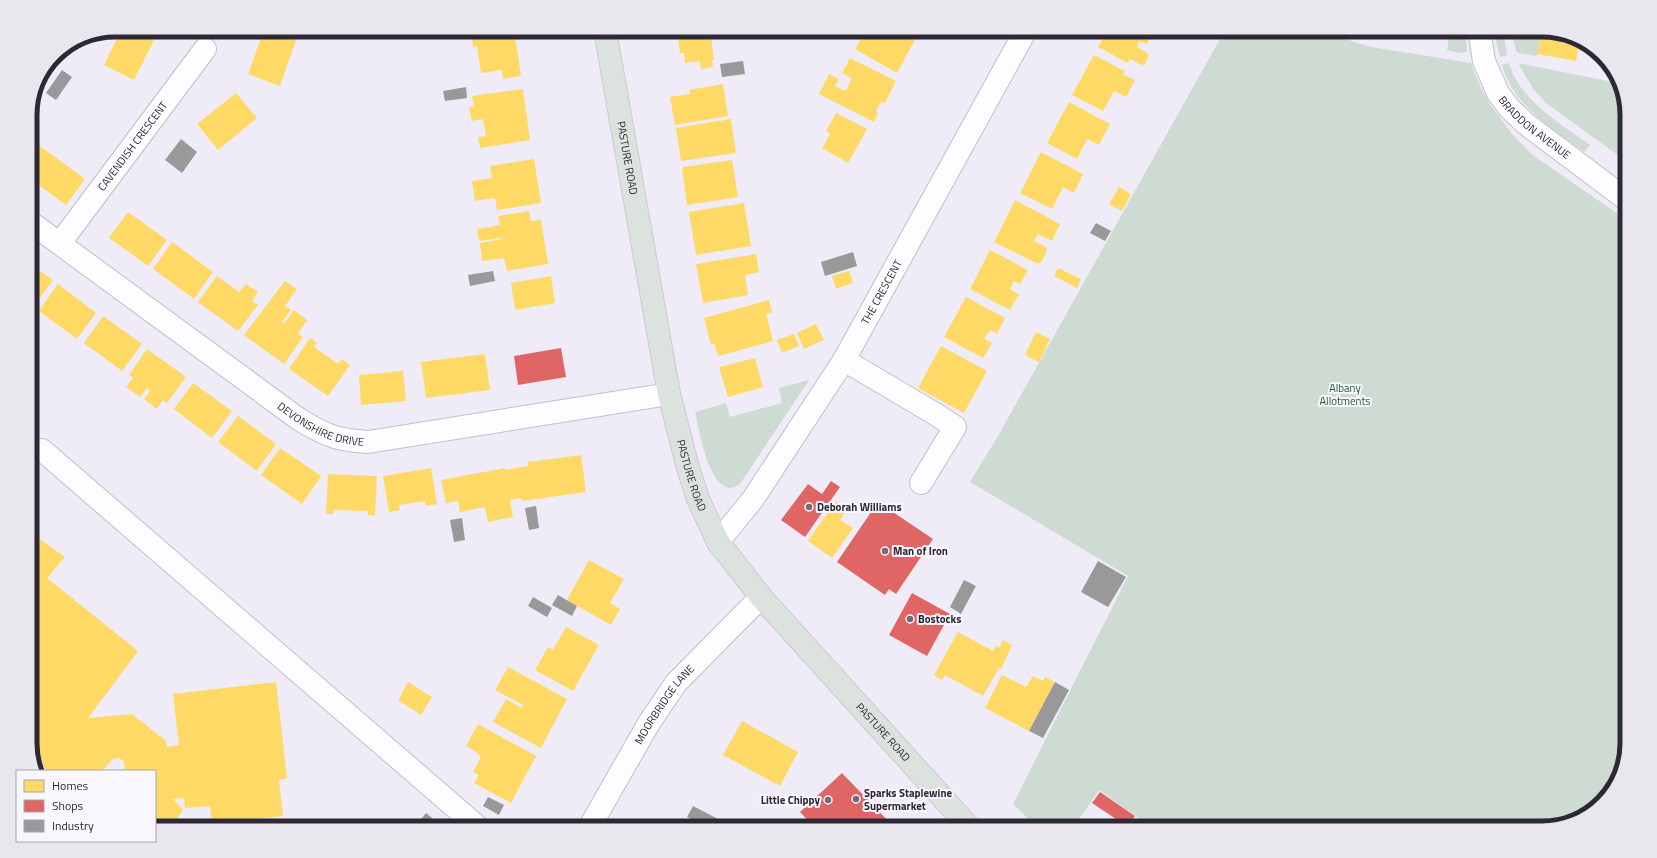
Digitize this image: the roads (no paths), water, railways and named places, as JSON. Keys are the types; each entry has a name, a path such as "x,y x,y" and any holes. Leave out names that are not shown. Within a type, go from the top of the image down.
{"main road":[{"name":"PASTURE ROAD","path":"606,37 669,394 696,493 718,542 761,596 964,821"}],"street":[{"name":"THE CRESCENT","path":"718,542 753,499 844,360 1022,37"},
{"name":"BRADDON AVENUE","path":"1481,37 1484,61 1498,93 1509,108 1526,124 1620,195"},
{"name":"CAVENDISH CRESCENT","path":"60,243 205,49"},
{"name":"DEVONSHIRE DRIVE","path":"37,227 300,420 320,432 335,438 368,442 669,394"},
{"path":"844,360 955,427 921,483"},
{"path":"42,450 472,821"},
{"name":"MOORBRIDGE LANE","path":"594,821 649,723 676,683 761,596"}],"place":[{"name":"Deborah Williams","path":"809,507"},
{"name":"Man of Iron","path":"885,551"},
{"name":"Bostocks","path":"910,619"},
{"name":"Sparks Staplewine Supermarket","path":"856,799"},
{"name":"Little Chippy","path":"828,800"}],"park label":[{"name":"Albany Allotments","path":"1345,394"}]}
